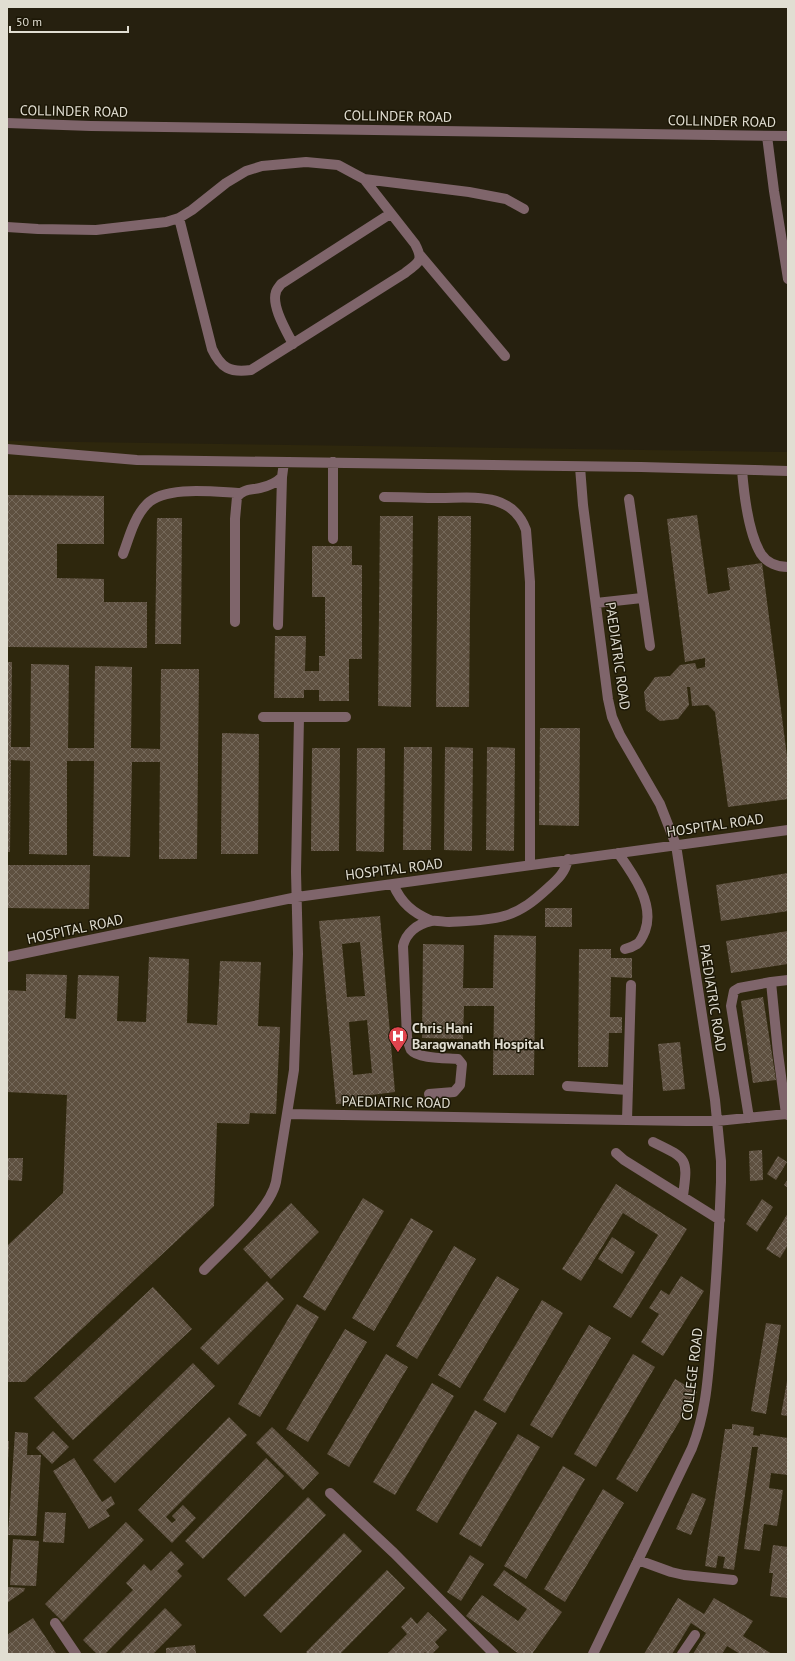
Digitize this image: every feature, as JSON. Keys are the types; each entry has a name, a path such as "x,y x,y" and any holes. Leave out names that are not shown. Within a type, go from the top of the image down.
{"street":[{"name":"COLLINDER ROAD","path":"7,123 91,126 788,136"},
{"path":"767,136 788,279"},
{"path":"7,226 38,230 96,230 166,222 179,218 192,210 226,183 246,171 262,166 306,162 338,165 364,179 469,192 506,199 524,209"},
{"path":"364,179 415,244 420,255 504,356"},
{"path":"293,344 277,311 275,297 281,284 390,214"},
{"path":"179,218 212,349 218,362 224,367 237,371 251,370 293,344 405,273 417,264 420,260 420,255"},
{"path":"7,449 137,460 333,462 788,471"},
{"path":"278,626 282,477 284,462"},
{"path":"333,462 333,539"},
{"name":"PAEDIATRIC ROAD","path":"287,1114 717,1121 676,845 660,804 627,749 612,717 608,699 583,504 580,467"},
{"path":"742,470 743,489 753,536 761,555 770,562 782,567 788,567"},
{"path":"236,622 235,507 237,497 245,490 268,486 282,477"},
{"path":"123,554 140,513 148,503 160,497 182,491 240,493"},
{"path":"384,497 483,497 502,504 512,510 523,523 526,530 530,582 530,865"},
{"path":"629,499 650,646"},
{"path":"596,603 642,598"},
{"path":"204,1270 260,1212 274,1191 287,1114 294,1055 298,954 296,872 299,717"},
{"path":"263,718 346,717"},
{"name":"HOSPITAL ROAD","path":"7,957 296,897 788,830"},
{"path":"618,853 635,878 642,893 646,909 647,927 643,936 637,944 625,949"},
{"path":"393,884 397,893 408,908 418,916 432,921 446,922 489,918 513,913 535,900 559,878 567,867 568,859"},
{"path":"429,1094 454,1092 460,1085 462,1064 458,1059 426,1057 417,1054 411,1050 407,1037 403,946 405,938 409,933 418,926 432,921"},
{"path":"749,1118 732,998 734,991 739,988 788,980"},
{"path":"717,1121 787,1115 778,1053 772,982"},
{"path":"627,1120 632,985"},
{"path":"567,1086 628,1090"},
{"name":"COLLEGE ROAD","path":"593,1654 692,1448 702,1421 706,1400 720,1220 721,1161 717,1121"},
{"path":"653,1142 678,1154 684,1162 686,1174 683,1196"},
{"path":"616,1153 624,1160 720,1220"},
{"path":"330,1493 394,1553 494,1654"},
{"path":"638,1560 684,1575 733,1580"},
{"path":"55,1623 76,1654"},
{"path":"682,1654 695,1635"}],"shaded area":[{"name":"Chris Hani Baragwanath Hospital","path":"7,441 788,452 788,1654 7,1654"}],"building":[{"path":"8,495 104,496 104,544 57,544 57,578 104,579 104,602 147,602 147,648 7,647"},
{"path":"697,515 708,594 730,590 727,568 762,563 788,764 788,799 728,807 715,712 708,705 692,706 690,687 687,687 689,705 678,719 660,721 646,710 644,692 655,677 670,676 680,665 695,663 697,669 705,667 705,658 685,662 667,519"},
{"path":"380,516 413,516 411,707 378,706"},
{"path":"438,516 471,516 469,707 436,707"},
{"path":"157,518 182,518 181,644 155,644"},
{"path":"312,546 352,546 352,565 362,565 362,659 349,659 349,701 319,701 319,690 304,690 304,698 274,698 275,636 306,636 305,671 319,671 319,656 325,656 325,597 312,597"},
{"path":"7,662 12,662 11,747 30,747 31,664 69,665 68,748 94,748 95,666 132,667 131,748 160,749 161,669 199,669 197,859 159,859 160,762 132,762 130,857 93,856 94,761 67,761 67,855 29,854 30,761 11,760 10,852 7,852"},
{"path":"540,728 580,728 579,826 539,825"},
{"path":"222,733 259,734 258,854 221,854"},
{"path":"404,747 432,747 431,850 403,850"},
{"path":"445,747 473,748 472,851 444,850"},
{"path":"487,747 515,748 514,851 486,850"},
{"path":"312,748 340,748 339,851 311,851"},
{"path":"357,748 385,748 384,852 356,851"},
{"path":"7,865 90,865 89,909 7,908"},
{"path":"788,873 788,911 721,921 716,885"},
{"path":"545,908 572,908 572,927 545,927"},
{"path":"380,916 395,1092 363,1096 362,1103 336,1104 319,921","holes":["360,942 365,996 347,997 342,944","367,1020 372,1073 353,1075 349,1022"]},
{"path":"788,931 788,964 731,973 726,941"},
{"path":"494,935 536,936 534,1075 493,1075 494,1006 464,1006 463,1039 422,1038 423,944 464,945 463,988 493,988"},
{"path":"579,949 611,949 611,958 632,958 632,978 611,977 610,1017 622,1017 622,1033 609,1033 608,1067 578,1067"},
{"path":"149,957 189,959 187,1023 217,1025 220,961 261,962 258,1026 280,1027 276,1114 250,1113 249,1124 217,1123 214,1206 25,1382 7,1382 7,1246 63,1193 67,1095 7,1092 7,990 26,991 26,974 67,975 65,1018 76,1019 78,975 119,976 117,1021 146,1022"},
{"path":"763,997 776,1080 753,1083 741,1001"},
{"path":"680,1042 685,1089 663,1091 658,1044"},
{"path":"762,1150 763,1180 750,1181 749,1151"},
{"path":"778,1156 787,1162 776,1180 767,1174"},
{"path":"7,1158 23,1158 22,1181 7,1180"},
{"path":"788,1179 788,1188 784,1185"},
{"path":"616,1184 687,1229 631,1318 613,1307 658,1235 623,1213 581,1281 562,1269"},
{"path":"363,1198 384,1211 325,1311 303,1297"},
{"path":"762,1199 773,1207 757,1232 746,1224"},
{"path":"291,1203 319,1232 271,1279 243,1249"},
{"path":"788,1213 788,1245 780,1258 766,1249"},
{"path":"411,1218 433,1231 374,1331 352,1318"},
{"path":"612,1237 635,1252 622,1274 598,1259"},
{"path":"454,1246 476,1259 417,1359 396,1346"},
{"path":"497,1276 519,1289 460,1388 438,1375"},
{"path":"681,1276 704,1291 663,1356 641,1342 659,1314 649,1308 661,1290 669,1295"},
{"path":"267,1281 284,1299 218,1365 200,1348"},
{"path":"153,1287 192,1329 73,1440 34,1398"},
{"path":"542,1300 563,1313 505,1413 483,1400"},
{"path":"297,1304 319,1317 260,1417 238,1404"},
{"path":"766,1323 781,1325 766,1414 751,1411"},
{"path":"589,1325 611,1338 552,1438 530,1425"},
{"path":"345,1329 367,1342 308,1442 286,1429"},
{"path":"386,1354 408,1367 349,1467 327,1454"},
{"path":"633,1354 655,1367 596,1467 574,1454"},
{"path":"193,1363 215,1386 115,1483 93,1460"},
{"path":"675,1379 697,1392 637,1492 616,1479"},
{"path":"788,1381 788,1416 781,1415"},
{"path":"432,1383 454,1396 395,1495 373,1482"},
{"path":"475,1410 497,1423 437,1523 416,1510"},
{"path":"229,1417 247,1435 166,1517 172,1523 176,1520 172,1516 183,1505 196,1518 172,1543 138,1510"},
{"path":"732,1424 754,1427 753,1435 760,1436 760,1434 788,1438 788,1475 771,1473 769,1488 783,1490 777,1526 764,1524 760,1551 744,1549 758,1447 752,1447 734,1570 723,1568 725,1557 718,1556 716,1568 705,1566 725,1429 732,1429"},
{"path":"272,1427 319,1473 303,1490 256,1443"},
{"path":"53,1431 69,1447 52,1464 36,1448"},
{"path":"15,1432 28,1433 27,1455 41,1455 36,1536 8,1535"},
{"path":"518,1434 540,1447 481,1547 459,1534"},
{"path":"7,1441 9,1441 8,1460 7,1460"},
{"path":"74,1458 102,1502 111,1496 115,1504 106,1510 110,1516 89,1529 53,1471"},
{"path":"266,1458 284,1476 203,1559 185,1541"},
{"path":"563,1466 585,1479 526,1579 504,1566"},
{"path":"603,1489 624,1503 565,1602 544,1589"},
{"path":"692,1493 706,1499 691,1535 676,1529"},
{"path":"308,1497 326,1515 245,1597 227,1579"},
{"path":"45,1512 66,1513 64,1543 43,1542"},
{"path":"126,1522 144,1540 63,1622 45,1604"},
{"path":"344,1533 362,1551 281,1633 263,1615"},
{"path":"13,1539 39,1541 36,1586 10,1585"},
{"path":"773,1545 788,1547 788,1598 770,1596 773,1573 769,1573"},
{"path":"171,1551 184,1564 177,1571 182,1576 105,1654 97,1654 83,1640 133,1590 126,1583 144,1564 151,1571"},
{"path":"470,1555 484,1564 461,1601 447,1592"},
{"path":"387,1570 405,1588 340,1654 308,1654 306,1652"},
{"path":"504,1570 562,1612 532,1654 519,1654 466,1616 482,1595 518,1621 527,1609 493,1585"},
{"path":"7,1587 25,1588 24,1591 7,1603"},
{"path":"678,1598 704,1614 714,1598 753,1621 743,1636 772,1654 740,1654 727,1646 722,1654 693,1654 706,1633 691,1623 672,1654 644,1654"},
{"path":"165,1608 182,1625 153,1654 119,1654"},
{"path":"428,1612 447,1630 435,1642 439,1647 432,1654 427,1654 425,1652 423,1654 387,1654 407,1634 401,1627 411,1617 417,1624"},
{"path":"33,1618 56,1653 7,1654 7,1635"},
{"path":"195,1645 196,1654 166,1654 166,1648"}],"place":[{"name":"Chris Hani Baragwanath Hospital","path":"398,1053"}]}
